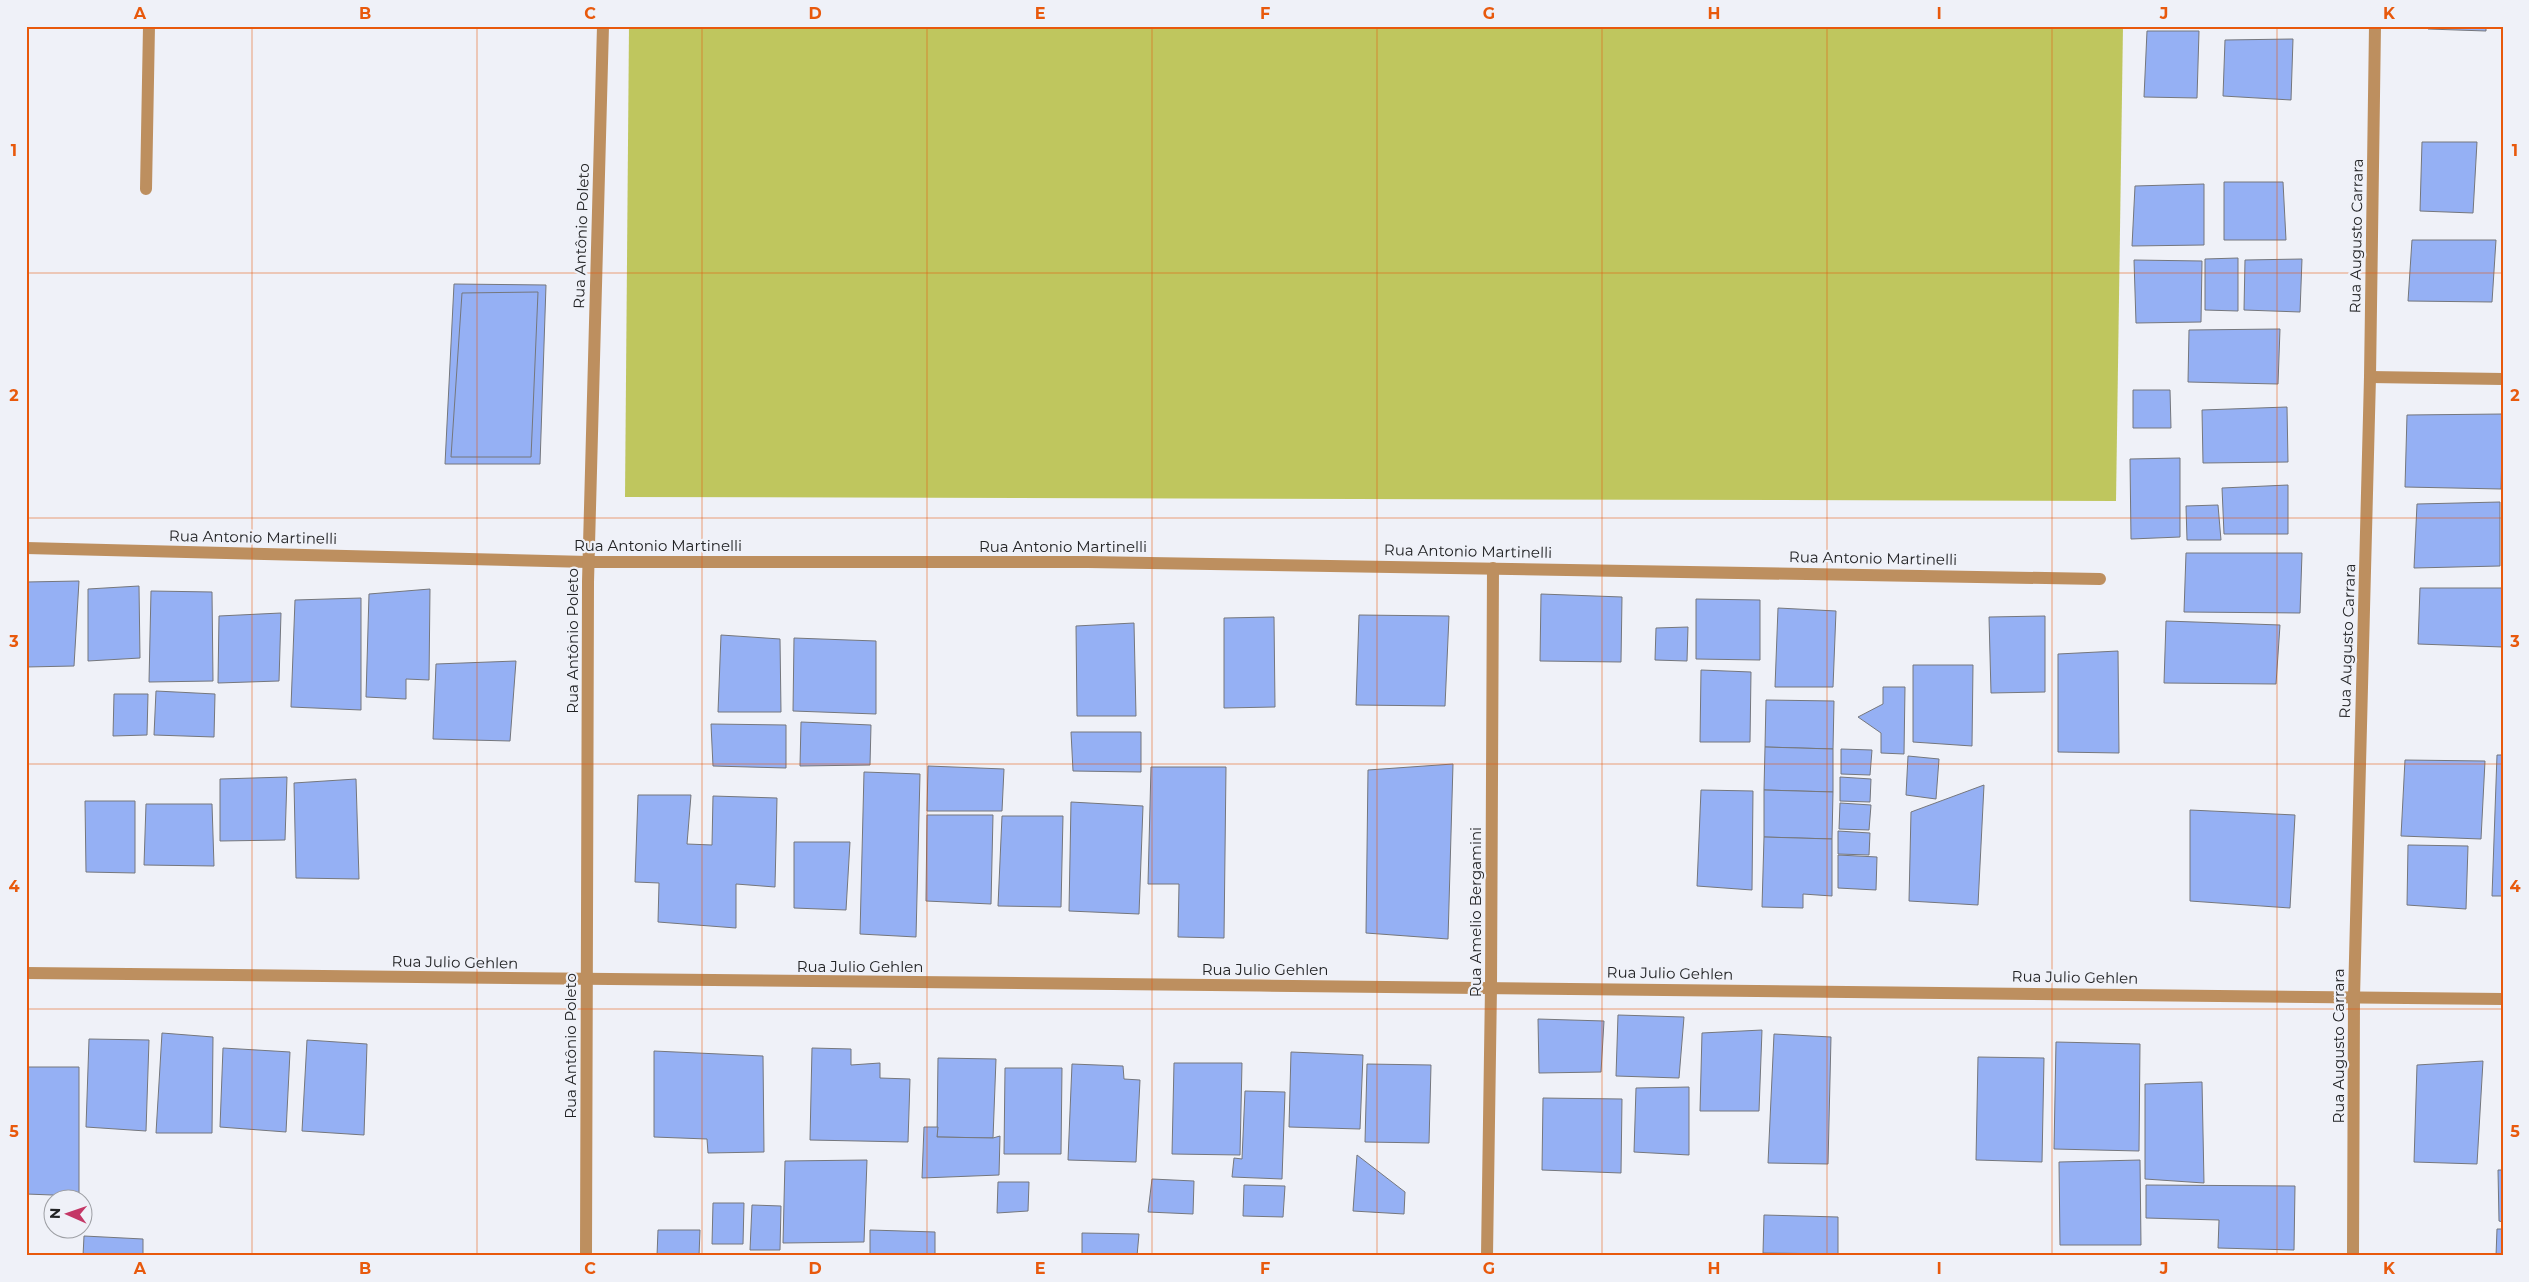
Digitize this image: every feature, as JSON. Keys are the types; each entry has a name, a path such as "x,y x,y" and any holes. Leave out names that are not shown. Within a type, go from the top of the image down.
{"street":[{"path":"146,189 148,26"},
{"name":"Rua Antônio Poleto","path":"586,1256 588,562 603,26"},
{"name":"Rua Augusto Carrara","path":"2353,1256 2354,997 2370,377 2375,26"},
{"path":"2370,377 2503,379"},
{"name":"Rua Antonio Martinelli","path":"26,548 588,562 1088,562 2100,579"},
{"name":"Rua Amelio Bergamini","path":"1487,1256 1491,987 1493,568"},
{"name":"Rua Julio Gehlen","path":"26,973 2503,999"}],"green space":[{"path":"629,26 2123,26 2116,501 625,497"}],"building":[{"path":"2428,26 2486,26 2486,31 2428,29"},
{"path":"2147,31 2199,31 2197,98 2144,97"},
{"path":"2293,39 2291,100 2223,96 2225,40"},
{"path":"2422,142 2477,142 2473,213 2420,211"},
{"path":"2224,182 2283,182 2286,240 2224,240"},
{"path":"2204,184 2204,245 2132,246 2135,186"},
{"path":"2412,240 2496,240 2492,302 2408,301"},
{"path":"2238,258 2238,311 2205,310 2205,259"},
{"path":"2302,259 2300,312 2244,310 2245,260"},
{"path":"2134,260 2202,261 2201,322 2136,323"},
{"path":"454,284 546,285 540,464 445,464"},
{"path":"538,292 531,457 451,457 462,293"},
{"path":"2280,329 2278,384 2188,382 2189,330"},
{"path":"2133,390 2170,390 2171,428 2133,428"},
{"path":"2287,407 2288,462 2203,463 2202,410"},
{"path":"2503,414 2501,489 2405,487 2407,415"},
{"path":"2180,458 2180,537 2131,539 2130,459"},
{"path":"2288,485 2288,534 2224,534 2222,488"},
{"path":"2500,502 2500,566 2414,568 2417,504"},
{"path":"2218,505 2221,540 2187,540 2186,506"},
{"path":"2186,553 2302,553 2300,613 2184,612"},
{"path":"79,581 74,666 26,667 26,582"},
{"path":"139,586 140,658 88,661 88,589"},
{"path":"2420,588 2503,588 2503,647 2418,644"},
{"path":"430,589 429,680 406,679 406,699 366,697 369,594"},
{"path":"151,591 212,592 213,681 149,682"},
{"path":"1541,594 1622,597 1621,662 1540,661"},
{"path":"361,598 361,710 291,707 295,600"},
{"path":"1696,599 1760,600 1760,660 1696,659"},
{"path":"1778,608 1836,611 1833,687 1775,687"},
{"path":"281,613 279,681 218,683 219,616"},
{"path":"1359,615 1449,616 1445,706 1356,705"},
{"path":"2045,616 2045,692 1991,693 1989,617"},
{"path":"1274,617 1275,707 1224,708 1224,618"},
{"path":"2166,621 2280,625 2276,684 2164,683"},
{"path":"1134,623 1136,716 1077,716 1076,626"},
{"path":"1688,627 1687,661 1655,660 1656,628"},
{"path":"721,635 780,639 781,712 718,712"},
{"path":"794,638 876,641 876,714 793,711"},
{"path":"2118,651 2119,753 2058,752 2058,654"},
{"path":"516,661 510,741 433,739 436,664"},
{"path":"1913,665 1973,665 1972,746 1913,742"},
{"path":"1701,670 1751,672 1750,742 1700,742"},
{"path":"1883,687 1905,687 1904,754 1881,753 1881,733 1858,717 1883,704"},
{"path":"156,691 215,694 214,737 154,735"},
{"path":"114,694 148,694 147,735 113,736"},
{"path":"1766,700 1834,701 1833,749 1765,747"},
{"path":"801,722 871,725 870,765 800,766"},
{"path":"711,724 786,725 786,768 713,766"},
{"path":"1071,732 1141,732 1141,772 1073,771"},
{"path":"1765,747 1833,749 1833,792 1764,790"},
{"path":"1841,749 1872,750 1870,775 1841,774"},
{"path":"2497,755 2503,755 2503,896 2492,896"},
{"path":"1908,756 1939,759 1936,799 1906,795"},
{"path":"2405,760 2485,761 2481,839 2401,836"},
{"path":"1453,764 1448,939 1366,933 1368,770"},
{"path":"928,766 1004,769 1002,811 927,811"},
{"path":"1151,767 1226,767 1224,938 1178,937 1179,884 1148,884"},
{"path":"864,772 920,774 916,937 860,934"},
{"path":"287,777 285,840 220,841 220,779"},
{"path":"1840,777 1871,779 1870,802 1840,801"},
{"path":"356,779 359,879 296,878 294,783"},
{"path":"1984,785 1978,905 1909,901 1911,812"},
{"path":"1701,790 1753,791 1752,890 1697,886"},
{"path":"1764,790 1833,792 1832,839 1764,837"},
{"path":"638,795 691,795 687,844 712,845 713,796 777,798 775,887 736,884 736,928 658,922 659,883 635,882"},
{"path":"85,801 135,801 135,873 86,872"},
{"path":"1071,802 1143,806 1139,914 1069,911"},
{"path":"1840,803 1871,805 1869,830 1839,829"},
{"path":"146,804 212,804 214,866 144,865"},
{"path":"2190,810 2295,815 2290,908 2190,901"},
{"path":"927,815 993,815 991,904 926,901"},
{"path":"1002,816 1063,816 1061,907 998,906"},
{"path":"1838,831 1870,833 1869,855 1838,854"},
{"path":"1764,837 1832,839 1832,896 1803,894 1803,908 1762,907"},
{"path":"794,842 850,842 846,910 794,908"},
{"path":"2408,845 2468,846 2466,909 2407,905"},
{"path":"1838,855 1877,857 1876,890 1838,888"},
{"path":"1618,1015 1684,1017 1679,1078 1616,1076"},
{"path":"1538,1019 1604,1021 1601,1072 1539,1073"},
{"path":"1762,1030 1759,1111 1700,1111 1702,1033"},
{"path":"162,1033 213,1037 212,1133 156,1133"},
{"path":"1774,1034 1831,1037 1828,1164 1768,1163"},
{"path":"89,1039 149,1040 146,1131 86,1127"},
{"path":"307,1040 367,1044 364,1135 302,1131"},
{"path":"2056,1042 2140,1044 2139,1151 2054,1149"},
{"path":"223,1048 290,1052 286,1132 220,1127"},
{"path":"812,1048 851,1049 851,1065 880,1063 880,1078 910,1079 908,1142 810,1140"},
{"path":"654,1051 763,1056 764,1152 708,1153 707,1139 654,1137"},
{"path":"1291,1052 1363,1055 1360,1129 1289,1127"},
{"path":"1978,1057 2044,1058 2042,1162 1976,1160"},
{"path":"938,1058 996,1059 993,1138 937,1137"},
{"path":"2483,1061 2477,1164 2414,1162 2417,1065"},
{"path":"1174,1063 1242,1063 1240,1155 1172,1154"},
{"path":"1072,1064 1123,1066 1124,1079 1140,1080 1136,1162 1068,1160"},
{"path":"1367,1064 1431,1065 1429,1143 1365,1142"},
{"path":"26,1067 79,1067 79,1190 42,1190 42,1195 26,1194"},
{"path":"1005,1068 1062,1068 1061,1154 1004,1154"},
{"path":"2202,1082 2204,1183 2145,1179 2145,1084"},
{"path":"1689,1087 1689,1155 1634,1152 1636,1088"},
{"path":"1245,1091 1285,1092 1282,1179 1232,1177 1234,1158 1242,1159"},
{"path":"1543,1098 1622,1099 1621,1173 1542,1170"},
{"path":"924,1127 938,1127 937,1137 993,1138 1000,1136 999,1175 922,1178"},
{"path":"1357,1155 1405,1192 1404,1214 1353,1211"},
{"path":"867,1160 864,1242 783,1243 785,1161"},
{"path":"2140,1160 2141,1245 2060,1245 2059,1162"},
{"path":"2498,1170 2503,1170 2503,1222 2499,1221"},
{"path":"1152,1179 1194,1181 1193,1214 1148,1212"},
{"path":"998,1182 1029,1182 1028,1211 997,1213"},
{"path":"1244,1185 1285,1186 1283,1217 1243,1216"},
{"path":"2146,1185 2295,1186 2294,1250 2218,1248 2219,1220 2146,1218"},
{"path":"713,1203 744,1203 743,1244 712,1244"},
{"path":"752,1205 781,1206 780,1250 750,1250"},
{"path":"1764,1215 1838,1217 1838,1254 1763,1253"},
{"path":"2497,1229 2503,1229 2503,1256 2496,1256"},
{"path":"658,1230 700,1230 699,1256 657,1256"},
{"path":"870,1230 935,1232 935,1256 870,1256"},
{"path":"1082,1233 1139,1234 1137,1256 1082,1256"},
{"path":"92,1236 143,1239 143,1256 83,1256 84,1240 92,1240"}]}
